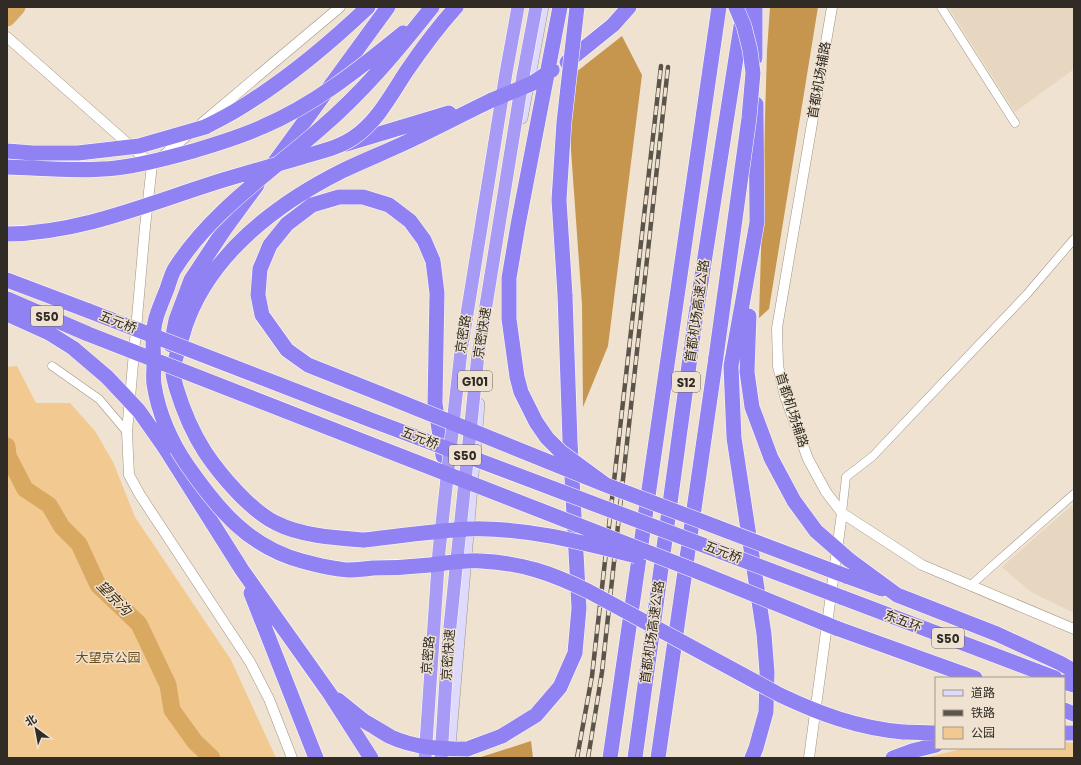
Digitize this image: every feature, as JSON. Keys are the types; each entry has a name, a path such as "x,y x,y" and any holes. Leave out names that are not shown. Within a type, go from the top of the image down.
{"highway":[{"path":"7,151 33,153 78,153 139,146 205,127 239,109 280,82 346,28 368,7"},
{"path":"388,7 224,230 191,280 176,320 171,347 173,374 183,410 192,431 216,467 262,514 277,524 301,532 329,538 364,540 468,529 520,532 566,538 696,571"},
{"path":"7,167 62,170 116,168 170,158 224,142 263,127 307,103 357,70 410,27 430,7"},
{"path":"430,7 402,46 354,97 323,127 244,193 210,224 173,272 156,320 153,344 154,384 160,410 172,439 184,460 215,504 231,521 246,534 273,549 298,560 348,570 410,567 478,561 506,563 533,568 562,578 588,591 780,695 809,709 878,730 935,734"},
{"path":"332,148 353,138 372,122 385,106 420,52 456,7"},
{"name":"京密快速","path":"425,758 439,551 461,351 517,7"},
{"name":"京密快速","path":"441,758 448,646 478,354 523,76 536,7"},
{"path":"560,7 509,278 510,318 517,377 521,392 536,422 547,438 561,452 606,484"},
{"path":"330,694 364,721 391,737 437,749 467,748 502,736 536,715 560,687 575,653 579,608 570,441 560,200 564,122 577,7"},
{"path":"173,374 191,309 205,285 225,257 256,227 299,195 342,171 411,140 492,100 531,84 567,62 613,25 629,7"},
{"name":"首都机场高速公路","path":"610,758 720,7"},
{"path":"658,758 749,118 753,73 750,50 744,26 736,7"},
{"name":"首都机场高速公路","path":"635,758 696,314 744,7"},
{"path":"755,7 757,222 747,334 747,372 752,407 771,458 794,501 816,531 848,559 897,595"},
{"path":"7,234 44,232 100,220 215,182 492,100"},
{"path":"443,456 435,403 437,293 433,261 424,240 410,221 389,205 363,197 339,197 312,205 287,224 270,245 260,269 258,294 262,315 287,350 308,364 381,394 606,484 997,634 1074,671"},
{"path":"752,758 766,712 767,672 764,634 734,438 731,366 757,222"},
{"name":"五元桥","path":"7,280 363,417 841,597"},
{"name":"五元桥","path":"7,299 88,334 696,571 836,628 972,677"},
{"path":"7,314 48,333 73,348 107,377 139,411 165,448 242,570 330,694 369,755"},
{"path":"242,570 316,758"},
{"name":"东五环","path":"841,597 1052,677"},
{"path":"892,758 935,745"}],"main road":[{"name":"京密路","path":"420,758 442,497 443,456 517,7"},
{"name":"京密路","path":"449,758 464,570 484,352 507,200 543,7"}],"street":[{"path":"292,758 269,699 250,662 140,495 129,475 127,432 152,165 340,7"},
{"name":"首都机场辅路","path":"832,7 777,328 778,366 785,396 808,459 826,492 842,513 922,565 1074,629"},
{"path":"941,7 1015,123"},
{"path":"9,39 152,165"},
{"path":"808,758 846,477 873,456 1027,294 1074,239"},
{"path":"52,366 99,399 127,432"},
{"path":"970,586 1074,494"}],"shaded area":[{"path":"770,7 818,7 769,309 759,318 767,51"},
{"path":"948,7 1074,7 1074,69 1015,112"},
{"path":"622,36 642,75 608,346 583,407 582,304 566,80"},
{"path":"1072,505 1074,507 1074,613 1031,592 1002,567"},
{"path":"531,741 533,758 478,758"}],"green space":[{"name":"大望京公园","path":"17,366 36,403 70,403 95,431 113,462 135,517 231,660 276,758 7,758 7,367"},
{"path":"1065,742 1074,743 1074,758 925,758 961,749 1065,749"}],"waterway":[{"path":"7,18 17,7"},
{"name":"望京沟","path":"7,446 8,456 25,489 49,505 62,527 79,544 98,585 139,624 168,685 172,710 195,742 212,758"}],"railway":[{"path":"577,758 592,676 661,66"},
{"path":"588,758 602,672 668,67"}]}
